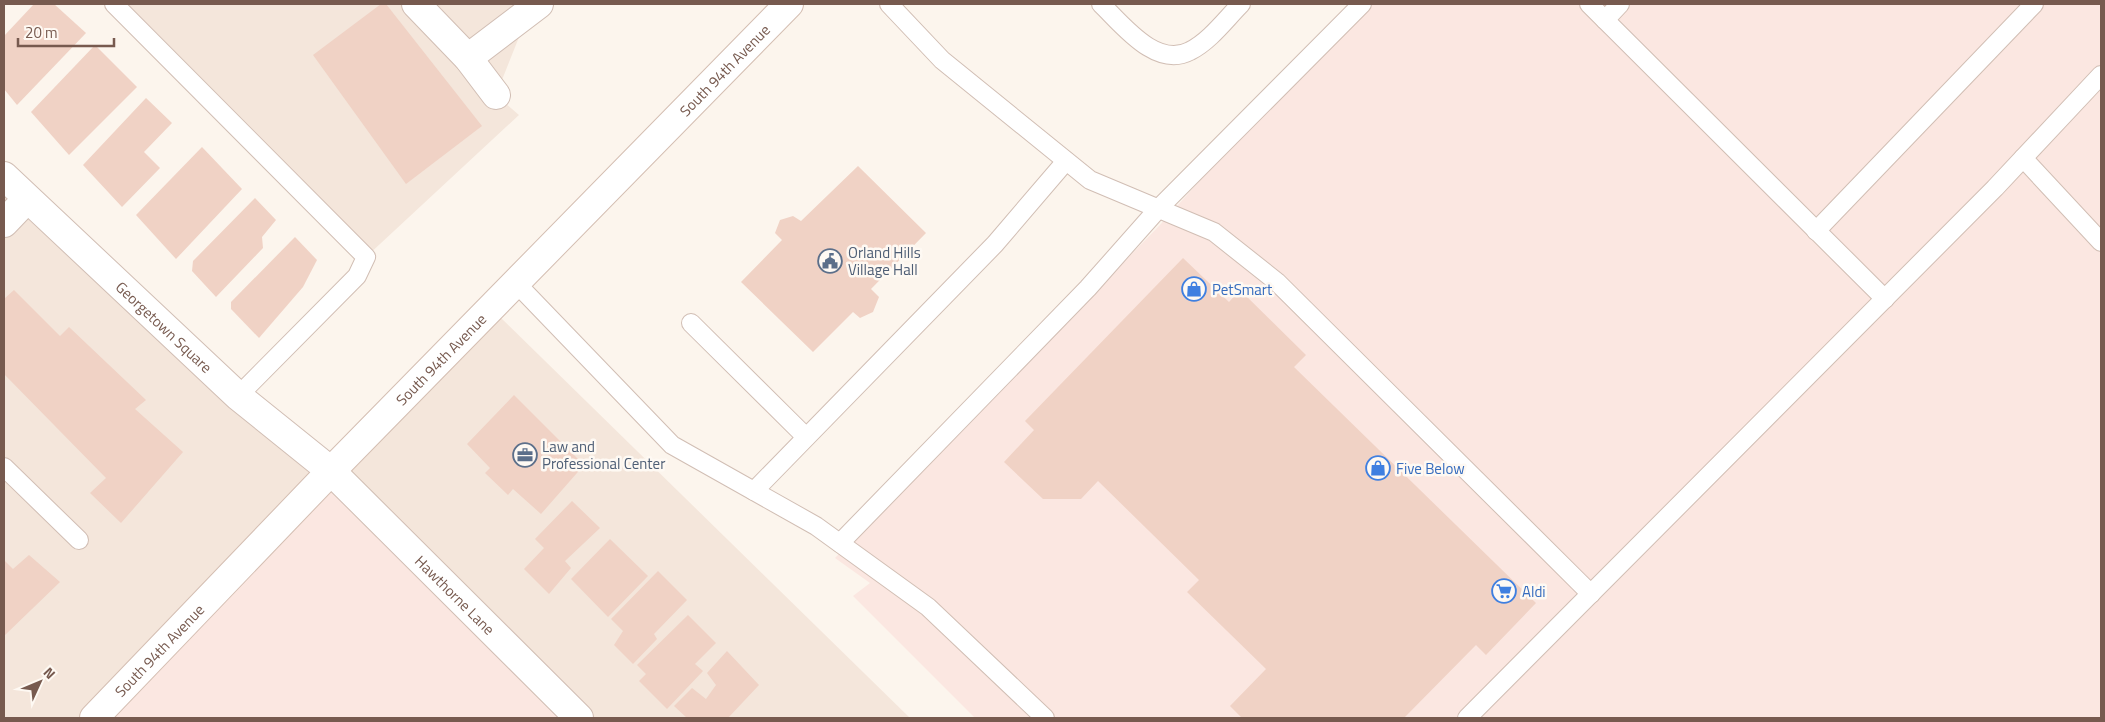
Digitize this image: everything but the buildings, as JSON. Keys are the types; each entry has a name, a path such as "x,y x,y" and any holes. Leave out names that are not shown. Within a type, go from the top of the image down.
{"street":[{"path":"416,4 468,58 496,95"},
{"path":"468,58 539,4"},
{"name":"South 94th Avenue","path":"94,718 331,471 789,4"},
{"name":"Georgetown Square","path":"4,176 238,396 331,471"},
{"path":"4,222 27,199"},
{"name":"Hawthorne Lane","path":"331,471 580,718"}],"lane":[{"path":"114,4 366,257 356,276 238,396"},
{"path":"888,4 942,60 1090,180 1214,232 1277,282 1591,594"},
{"path":"1101,4 1152,50 1169,56 1189,52 1204,41 1241,4"},
{"path":"840,544 1088,288 1158,209 1362,4"},
{"path":"1589,4 1885,299"},
{"path":"1604,20 1620,4"},
{"path":"1816,231 2034,4"},
{"path":"1468,718 1885,299 2101,75"},
{"path":"2023,158 2101,242"},
{"path":"754,491 995,244 1066,161"},
{"path":"516,283 672,446 816,526 928,607 1045,718"},
{"path":"691,323 806,437"},
{"path":"4,467 79,540"}],"shaded area":[{"path":"114,4 539,4 529,12 496,95 519,115 366,257"},
{"path":"1359,4 2101,4 2101,718 975,718 853,596 870,583 835,558 1159,226"},
{"path":"4,179 331,471 90,718 4,718"},
{"path":"499,316 910,718 567,718 336,479"},
{"path":"336,479 567,718 108,718"}],"place":[{"name":"Orland Hills Village Hall","path":"830,261"},
{"name":"PetSmart","path":"1194,289"},
{"name":"Law and Professional Center","path":"525,455"},
{"name":"Five Below","path":"1378,468"},
{"name":"Aldi","path":"1504,591"}]}
